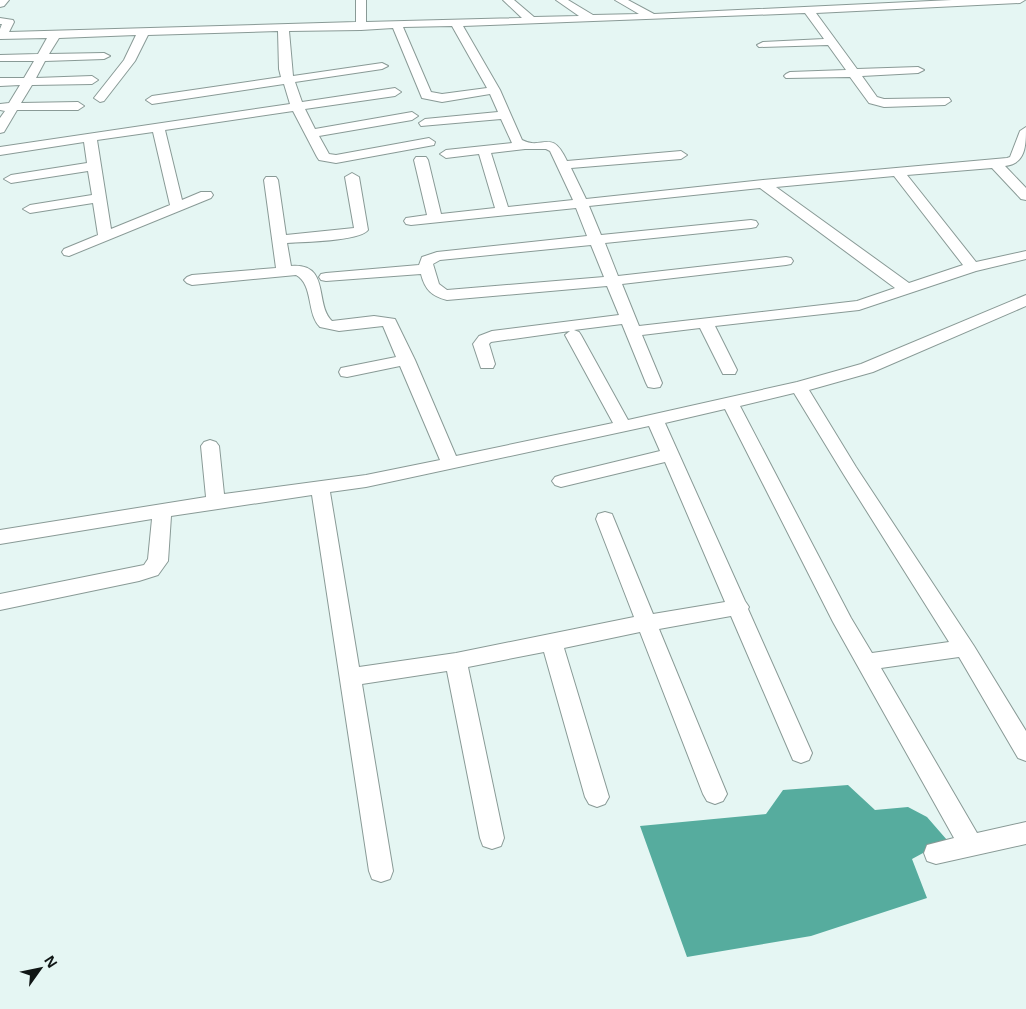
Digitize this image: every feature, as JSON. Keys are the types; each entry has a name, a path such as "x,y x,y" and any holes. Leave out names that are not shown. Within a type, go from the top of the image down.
{"street":[{"path":"0,4 4,0"},
{"path":"361,0 361,27"},
{"path":"508,0 531,20"},
{"path":"561,0 591,19"},
{"path":"620,0 651,17"},
{"path":"0,21 9,22 1,36 54,36 651,17 1020,0"},
{"path":"809,11 871,98 877,102 945,101"},
{"path":"456,24 494,90 517,142 523,146"},
{"path":"397,25 426,96 442,98 494,90"},
{"path":"283,28 285,70 288,80 297,106 322,154 331,159 428,142"},
{"path":"100,98 129,61 143,33"},
{"path":"54,36 28,81 6,107 7,134 67,134"},
{"path":"763,45 832,42"},
{"path":"0,58 104,56"},
{"path":"0,151 158,127 200,107 288,80 382,66"},
{"path":"790,76 918,70"},
{"path":"0,82 92,80"},
{"path":"143,90 185,84 190,86 200,107"},
{"path":"152,100 200,107 297,106 395,92"},
{"path":"6,107 78,106"},
{"path":"425,122 505,115"},
{"path":"312,133 412,116"},
{"path":"158,127 177,207"},
{"path":"411,221 763,184 1010,162 1016,159 1026,131"},
{"path":"90,137 105,237"},
{"path":"446,154 544,144 552,146 581,203 654,384"},
{"path":"484,150 503,212"},
{"path":"563,165 681,154"},
{"path":"421,160 435,218"},
{"path":"996,164 1026,196"},
{"path":"11,179 95,166"},
{"path":"898,172 972,267"},
{"path":"279,240 351,233 361,230 352,177"},
{"path":"271,180 284,270"},
{"path":"763,184 907,289"},
{"path":"69,252 206,195"},
{"path":"30,209 99,198"},
{"path":"751,224 437,256 427,260 427,269 433,290 437,293 447,294 612,281 786,260"},
{"path":"487,364 481,344 485,339 492,336 630,325 705,323 840,308 878,300 972,267 1026,255"},
{"path":"326,277 427,269"},
{"path":"192,280 299,270 308,275 321,319 326,324 389,322 450,462"},
{"path":"0,537 162,510 366,481 730,403 799,387 867,368 1026,300"},
{"path":"705,323 729,370"},
{"path":"573,335 623,426"},
{"path":"347,372 407,360"},
{"path":"799,387 850,471 964,648 1026,751"},
{"path":"730,403 865,662 970,845"},
{"path":"655,419 739,607 801,753"},
{"path":"210,446 216,502"},
{"path":"561,481 670,454"},
{"path":"320,488 381,871"},
{"path":"0,602 151,570 158,562 162,510"},
{"path":"605,519 715,794"},
{"path":"350,677 456,661 552,643 646,622 739,607"},
{"path":"552,643 597,797"},
{"path":"865,662 964,648"},
{"path":"456,661 492,838"},
{"path":"936,853 1026,833"}],"shaded area":[{"path":"848,785 875,810 908,807 927,817 947,840 912,859 927,898 811,936 687,957 640,826 766,814 783,790"}]}
